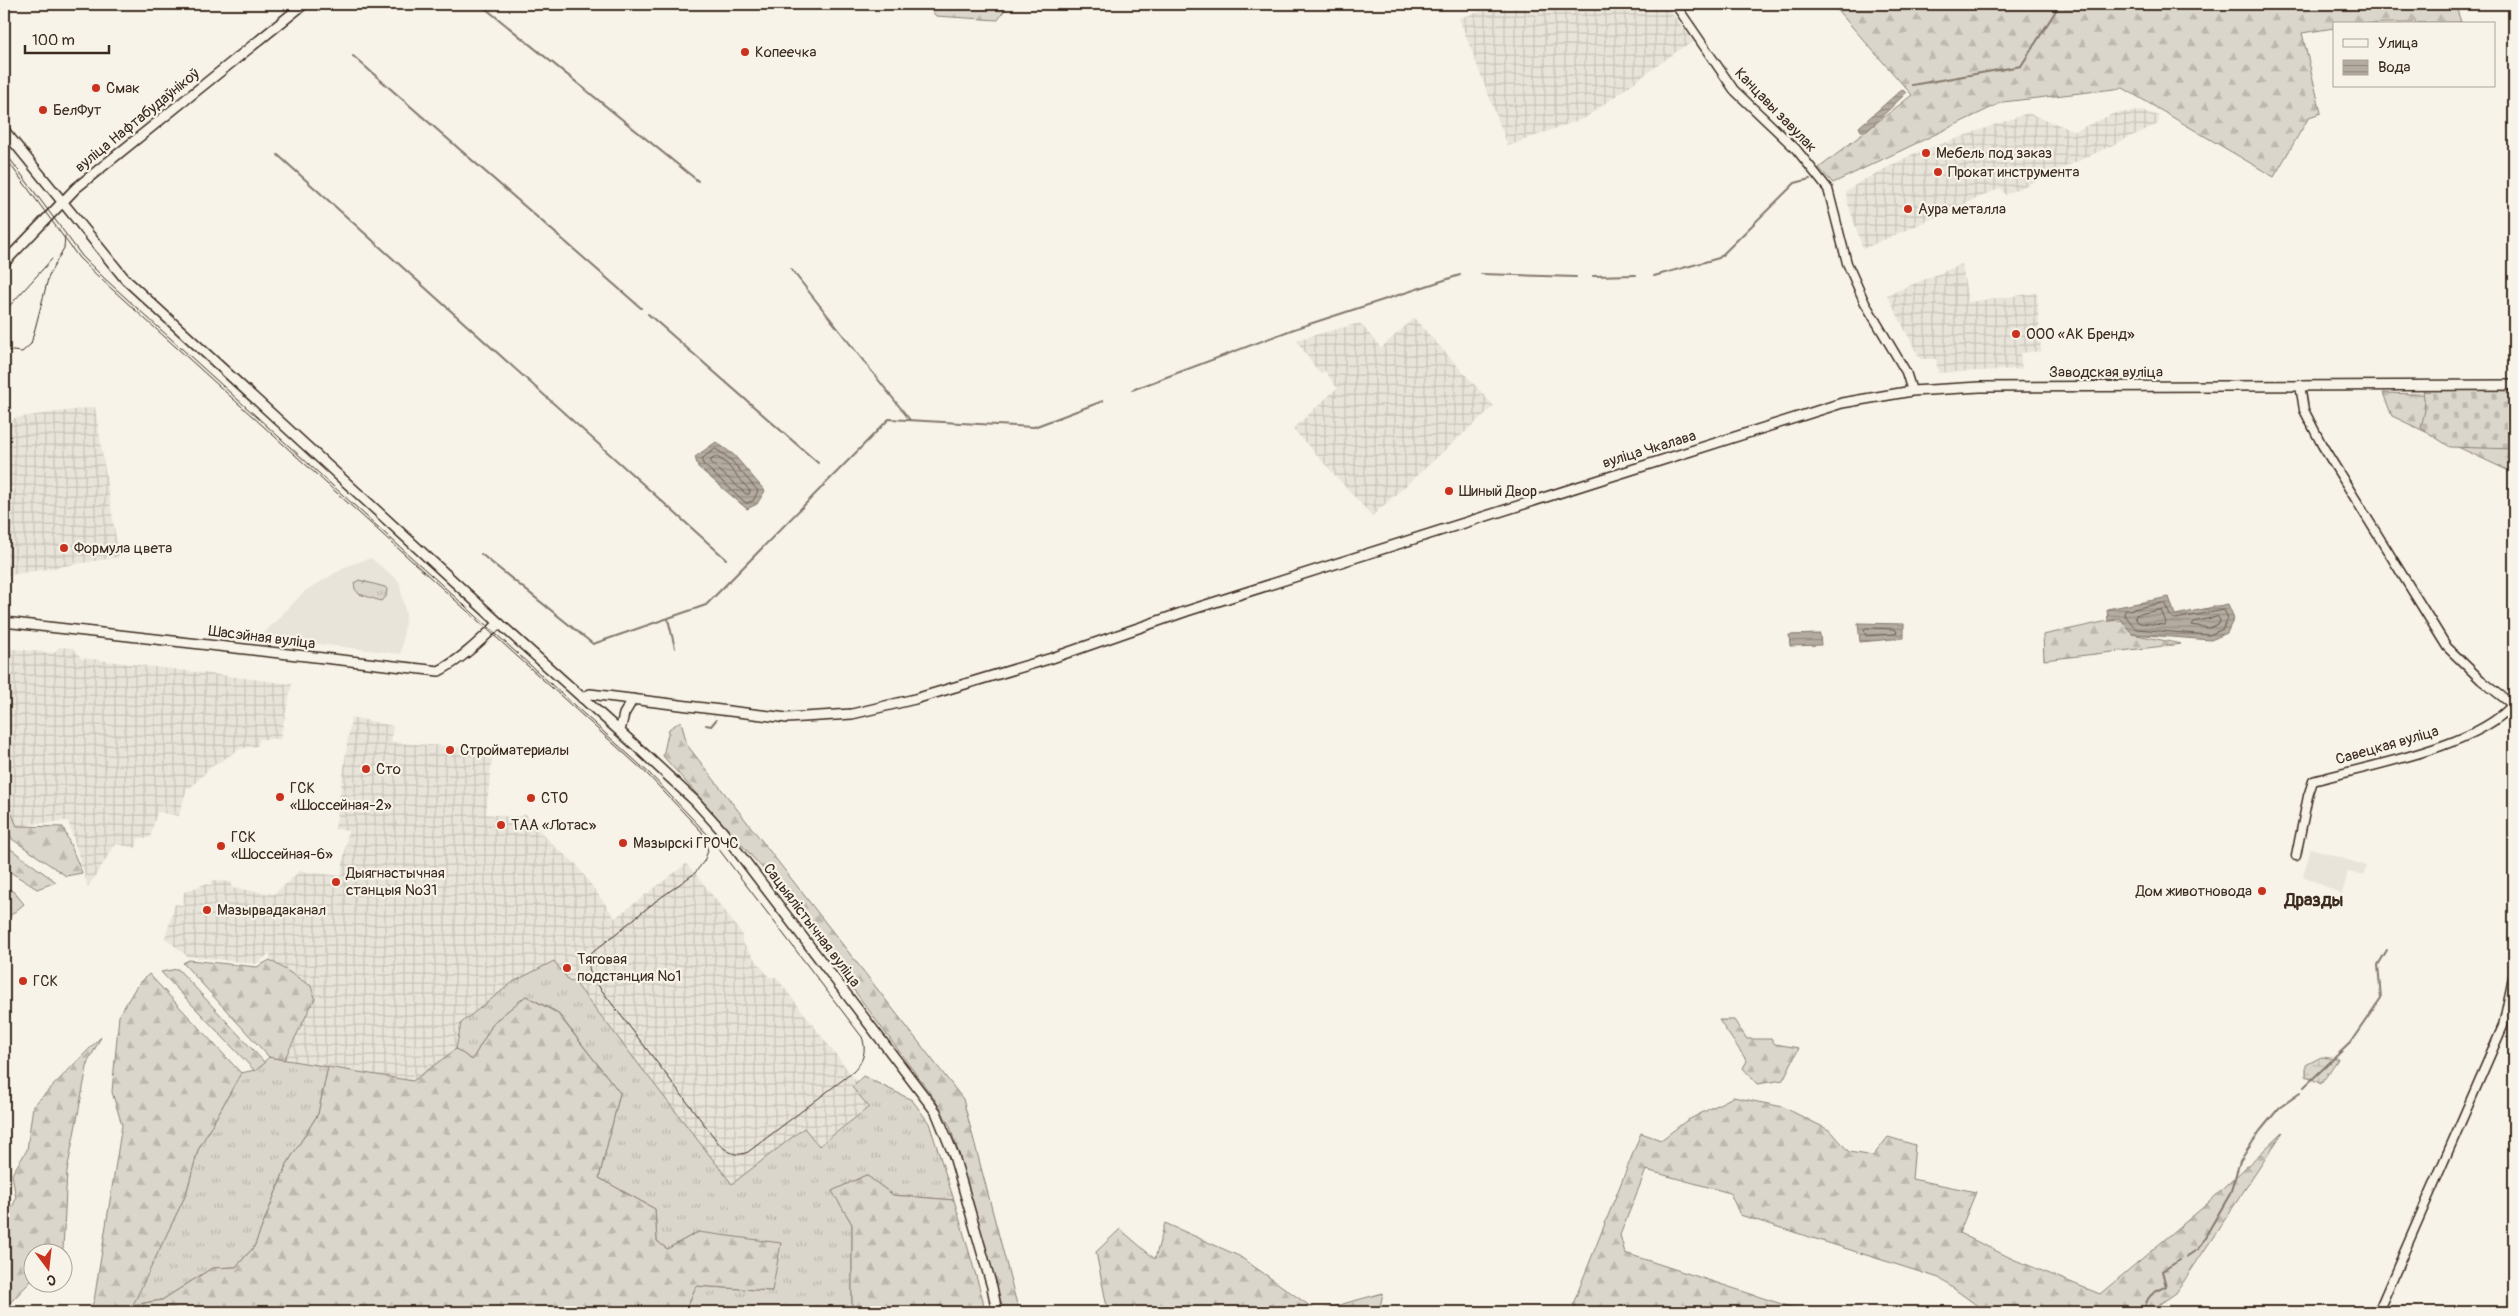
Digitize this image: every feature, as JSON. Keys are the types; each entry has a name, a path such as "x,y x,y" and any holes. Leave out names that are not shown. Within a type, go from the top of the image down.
{"main road":[{"name":"вуліца Нафтабудаўнікоў","path":"4,263 50,212 76,188 304,4"},
{"path":"4,130 63,202"},
{"name":"Сацыялістычная вуліца","path":"63,202 125,279 620,731 695,801 722,831 931,1104 948,1137 992,1287 997,1312"},
{"name":"Заводская вуліца","path":"1912,391 2042,385 2514,385"},
{"name":"вуліца Чкалава","path":"582,698 590,694 787,718 852,714 915,699 1052,658 1187,611 1398,545 1606,476 1842,404 1912,391"},
{"name":"Шасэйная вуліца","path":"4,622 439,671 469,651 499,622"},
{"path":"620,731 624,714 633,699"}],"street":[{"name":"Канцавы завулак","path":"1675,4 1734,90 1812,166 1828,189 1847,263 1865,303 1906,372 1912,391"},
{"path":"2300,385 2304,410 2322,445 2447,647 2480,680 2513,705"},
{"name":"Савецкая вуліца","path":"2296,856 2308,796 2313,781 2433,748 2468,734 2503,715 2513,705"},
{"path":"2378,1312 2503,1026 2514,973"}],"shaded area":[{"path":"1506,4 1518,4 1542,18 1524,4 1664,4 1695,42 1683,47 1585,118 1508,146 1459,18"},
{"path":"2141,111 2159,116 2158,124 2005,195 2001,188 1863,249 1848,204 1846,192 1858,183 1913,154 2028,113 2075,131 2115,113"},
{"path":"1962,264 1968,302 2037,293 2041,351 2020,353 2022,369 1938,373 1936,359 1920,359 1887,295"},
{"path":"1414,318 1494,406 1372,516 1293,429 1337,388 1325,371 1320,374 1296,340 1360,323 1381,348"},
{"path":"95,407 119,557 4,576 4,491 16,489 4,484 4,428 14,418"},
{"path":"371,558 399,581 406,615 401,654 260,637 305,591 349,565"},
{"path":"59,647 73,648 83,660 83,658 292,684 280,739 260,739 257,746 240,749 210,768 190,788 187,788 179,816 157,812 150,838 138,838 136,848 116,844 88,887 68,821 31,824 17,830 11,827 11,807 4,796 4,648 54,653"},
{"path":"351,717 393,726 391,742 493,750 486,814 513,817 526,815 553,845 576,864 615,918 686,864 731,919 742,934 742,942 769,977 776,977 857,1082 852,1087 869,1106 819,1146 804,1129 732,1185 573,980 570,982 513,982 461,1023 456,1049 413,1081 284,1060 315,998 311,986 270,960 270,953 257,964 187,956 165,938 175,904 182,905 184,892 205,884 211,885 212,880 232,882 232,888 274,894 300,871 341,876 348,831 335,829"},
{"path":"2311,848 2366,866 2364,875 2348,872 2342,894 2303,876"}],"green space":[{"path":"925,4 1006,4 998,20 936,16"},
{"path":"1832,4 2455,4 2461,22 2333,22 2333,28 2302,33 2321,113 2309,117 2274,177 2123,88 2003,102 1833,183 1819,168 1912,95"},
{"path":"2423,389 2514,391 2514,449 2450,447 2421,428 2425,410"},
{"path":"2383,393 2514,397 2514,471 2509,471 2392,416"},
{"path":"359,580 385,587 387,589 386,597 381,601 359,594 355,589 354,583"},
{"path":"2122,620 2132,634 2181,644 2044,660 2043,635 2108,621"},
{"path":"681,721 687,745 963,1099 1019,1312 1004,1312 950,1126 935,1100 772,879 663,756 669,729"},
{"path":"4,808 10,810 17,826 63,827 82,873 66,876 12,839 4,819"},
{"path":"4,844 56,882 37,889 4,868"},
{"path":"4,885 15,893 24,904 4,921"},
{"path":"189,960 257,967 270,960 311,986 315,998 284,1060 269,1057 183,963"},
{"path":"554,961 570,982 573,980 732,1184 804,1128 819,1146 869,1107 852,1087 863,1076 912,1100 929,1123 954,1200 893,1195 866,1175 833,1191 852,1224 852,1312 685,1312 696,1286 772,1291 698,1232 667,1249 657,1241 655,1209 599,1178 620,1093 557,1012 526,996 494,1022 472,1060 456,1049 461,1023 513,982"},
{"path":"178,969 265,1063 255,1071 161,972"},
{"path":"149,974 241,1073 198,1150 186,1194 133,1305 162,1300 212,1268 236,1267 254,1247 287,1164 318,1114 328,1067 413,1081 456,1049 472,1060 494,1022 526,996 557,1013 620,1093 599,1178 655,1209 657,1241 667,1249 698,1232 781,1243 772,1291 696,1286 685,1312 88,1312 94,1301 122,1125 112,1092 119,1016 136,987"},
{"path":"1719,1020 1734,1020 1747,1039 1771,1039 1775,1044 1799,1048 1783,1080 1757,1084 1743,1068 1747,1061"},
{"path":"101,1037 88,1062 67,1171 63,1244 22,1244 22,1290 4,1309 4,1256 6,1254 7,1218 16,1199 12,1174 27,1150 33,1106"},
{"path":"269,1057 328,1067 318,1114 287,1164 254,1247 236,1267 212,1268 162,1300 132,1305 186,1194 198,1150 241,1073 255,1070"},
{"path":"2321,1057 2338,1059 2321,1084 2306,1076 2306,1065"},
{"path":"1733,1097 1783,1107 1831,1131 1849,1152 1873,1156 1888,1137 1915,1145 1912,1179 1976,1192 1959,1233 2015,1260 2100,1294 2207,1204 2283,1132 2176,1293 2148,1312 1986,1312 1939,1278 1740,1215 1730,1193 1646,1170 1620,1235 1625,1253 1806,1312 1578,1312 1573,1304 1641,1133 1661,1140 1686,1121"},
{"path":"866,1175 893,1195 954,1200 983,1300 984,1312 852,1312 852,1224 832,1191"},
{"path":"1165,1223 1239,1256 1317,1311 1383,1293 1379,1312 1108,1312 1096,1252 1120,1229 1155,1259"}],"water":[{"path":"1902,89 1906,93 1867,131 1861,131 1859,127"},
{"path":"716,442 734,455 765,491 757,504 747,509 698,467 695,457"},
{"path":"2169,597 2175,615 2228,604 2234,618 2227,633 2211,640 2132,634 2120,618 2108,621 2107,609"},
{"path":"1858,623 1904,624 1904,638 1860,642"},
{"path":"1820,634 1821,645 1790,646 1789,635"}],"waterway":[{"path":"480,4 698,181"},
{"path":"1912,85 2021,66 2060,4"},
{"path":"353,56 641,308"},
{"path":"278,155 726,559"},
{"path":"1654,276 1719,258 1795,183 1810,179"},
{"path":"791,269 910,420"},
{"path":"1481,274 1576,277"},
{"path":"1132,390 1294,329 1460,275"},
{"path":"1593,276 1636,275"},
{"path":"648,314 818,463"},
{"path":"481,554 593,644 706,605 889,419 1034,427 1103,401"},
{"path":"668,619 675,648"},
{"path":"706,725 711,726 716,720"},
{"path":"2304,1087 2350,1043 2381,998 2378,965 2387,950"},
{"path":"2186,1257 2198,1249 2230,1194 2240,1161 2260,1131 2279,1108 2300,1093"},
{"path":"2145,1312 2148,1299 2166,1286 2162,1271 2180,1260"},
{"path":"2051,1312 2052,1308"}],"tram line":[{"path":"4,151 82,256 104,278 650,774 708,835 862,1037 863,1056 853,1072 748,1152 733,1153 720,1145 600,988 590,972 587,957 656,901 695,873 704,861 708,851 702,832 647,774 79,258 4,156"},
{"path":"4,350 22,352 31,344 49,275 64,248 65,236"},
{"path":"4,312 52,259"}],"place":[{"name":"Копеечка","path":"745,52"},
{"name":"Смак","path":"96,88"},
{"name":"БелФут","path":"43,110"},
{"name":"Мебель под заказ","path":"1926,153"},
{"name":"Прокат инструмента","path":"1938,172"},
{"name":"Аура металла","path":"1908,209"},
{"name":"ООО «АК Бренд»","path":"2016,334"},
{"name":"Шиный Двор","path":"1449,491"},
{"name":"Формула цвета","path":"64,548"},
{"name":"Стройматериалы","path":"450,750"},
{"name":"Сто","path":"366,769"},
{"name":"ГСК «Шоссейная-2»","path":"280,797"},
{"name":"СТО","path":"531,798"},
{"name":"ТАА «Лотас»","path":"501,825"},
{"name":"Мазырскі ГРОЧС","path":"623,843"},
{"name":"ГСК «Шоссейная-6»","path":"221,846"},
{"name":"Дыягнастычная станцыя №31","path":"336,882"},
{"name":"Дом животновода","path":"2262,891"},
{"name":"Мазырвадаканал","path":"207,910"},
{"name":"Тяговая подстанция №1","path":"567,968"},
{"name":"ГСК","path":"23,981"}],"district":[{"name":"Дразды","path":"2314,900"}]}
